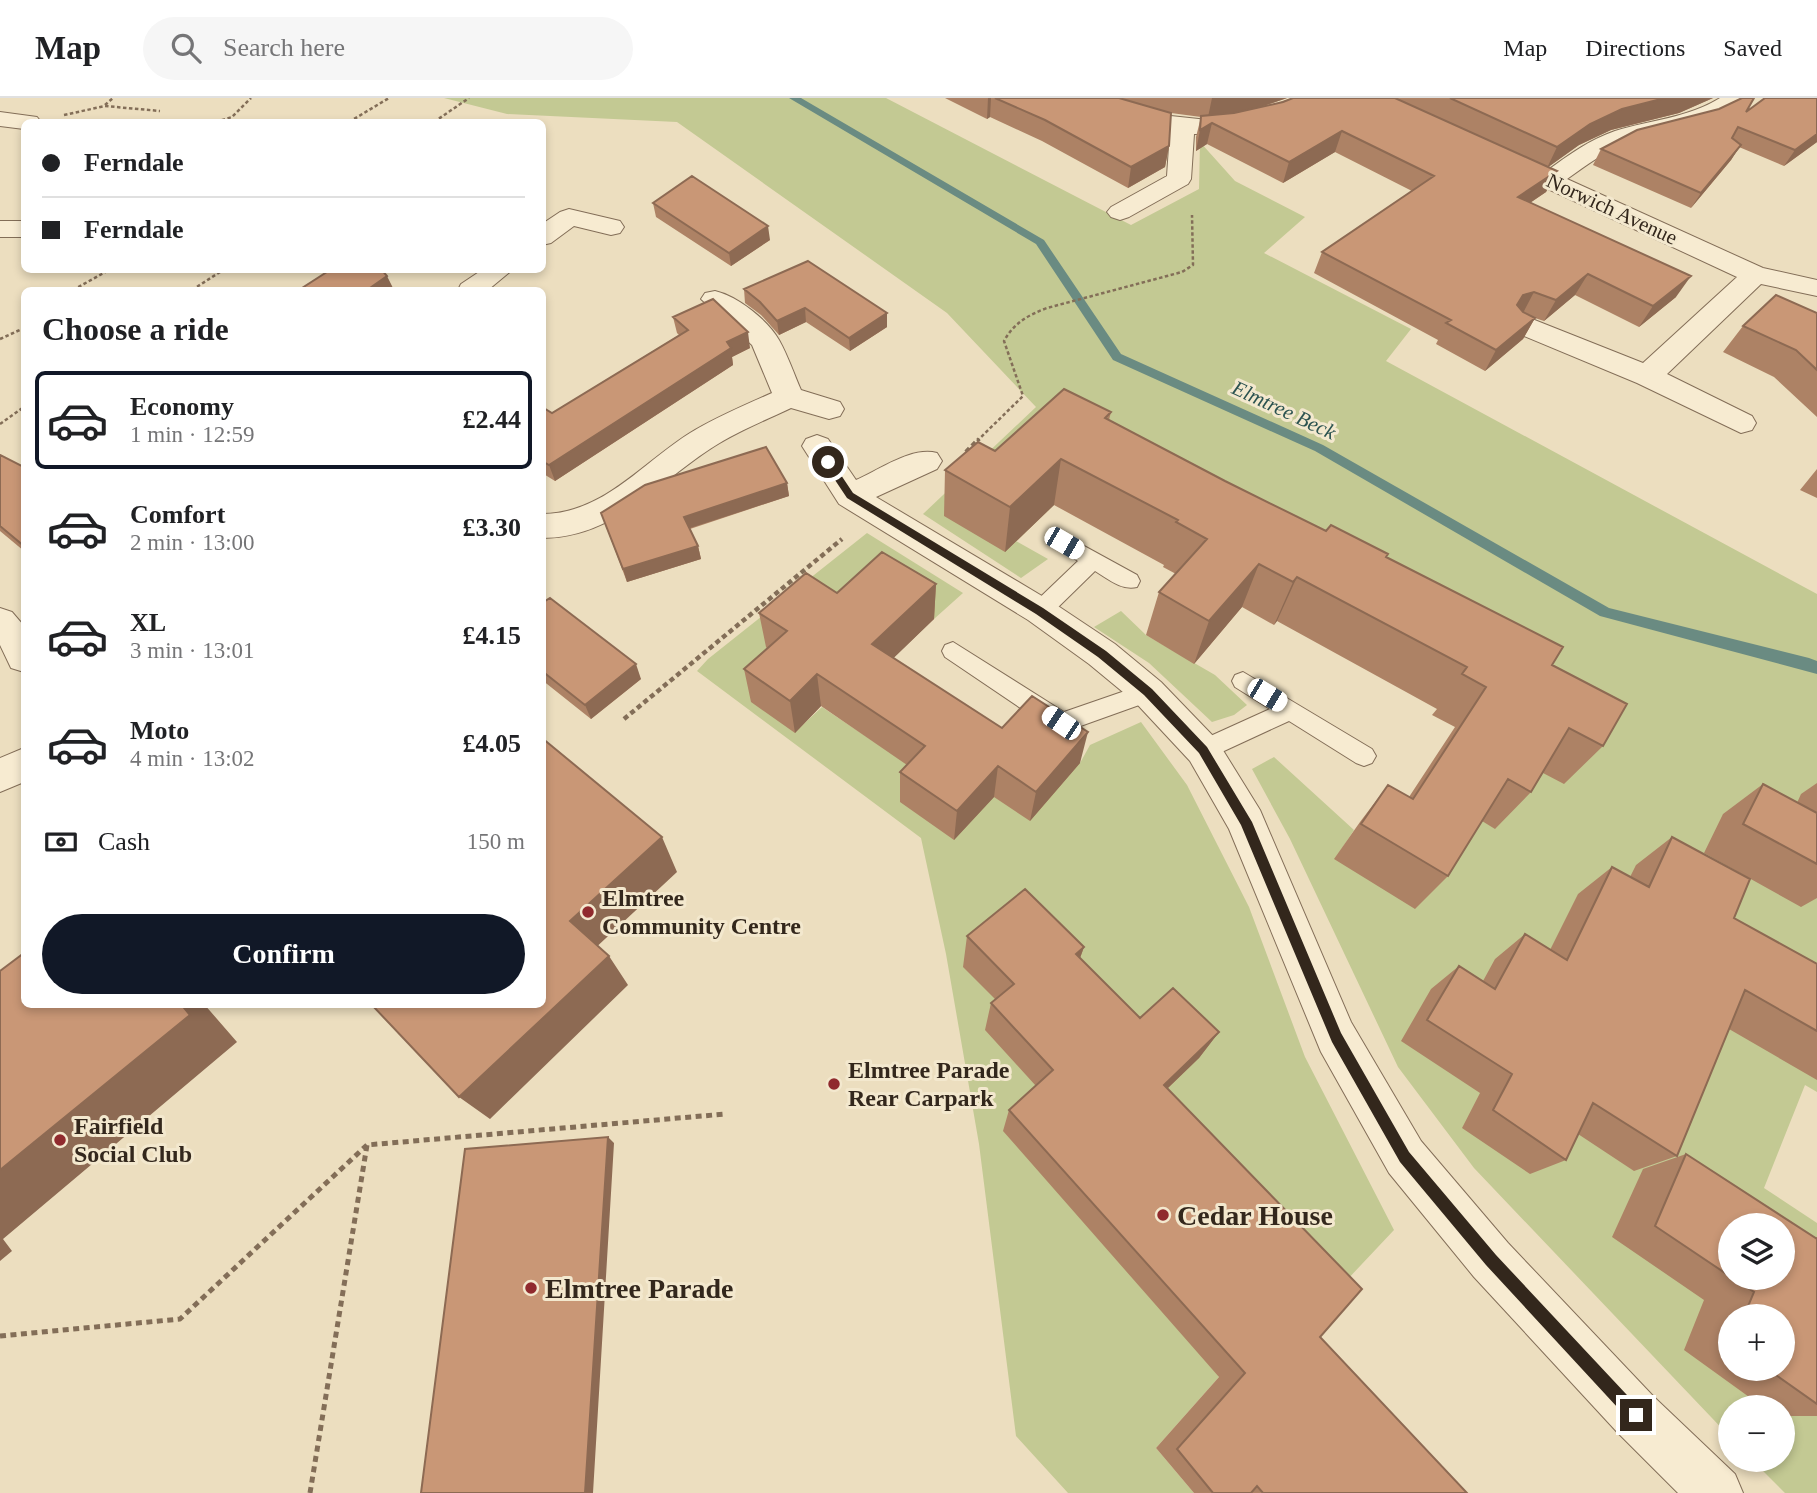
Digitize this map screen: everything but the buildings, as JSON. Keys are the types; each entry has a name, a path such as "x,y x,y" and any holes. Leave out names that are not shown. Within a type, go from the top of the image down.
{"street":[{"path":"1081,98 1137,119 1182,128 1230,126 1316,98"},
{"path":"1550,180 1605,144 1699,119 1723,108 1736,98"},
{"path":"0,119 21,121"},
{"path":"1120,212 1180,179 1182,128"},
{"name":"Norwich Avenue","path":"1477,147 1755,275 1817,288"},
{"path":"546,231 560,211 611,227"},
{"path":"0,229 21,229"},
{"path":"475,287 495,273"},
{"path":"1647,376 1755,275"},
{"path":"715,299 745,321 765,341 789,397 823,427 863,504 1040,611 1102,654 1148,692 1203,750 1246,822 1336,1037 1405,1157 1491,1260 1636,1415 1716,1493"},
{"path":"1522,325 1647,376 1741,423"},
{"path":"546,527 557,529 608,510 699,441 789,397"},
{"path":"863,504 926,461"},
{"path":"0,621 16,640 21,651"},
{"path":"0,776 21,766"}],"lane":[{"path":"1064,543 1129,581"},
{"path":"1040,611 1093,560"},
{"path":"953,651 1061,723 1148,692"},
{"path":"1243,681 1364,756"},
{"path":"1203,750 1291,710"}],"path":[{"path":"105,106 113,98"},
{"path":"226,119 232,117 251,98"},
{"path":"354,119 389,98"},
{"path":"438,119 469,98"},
{"path":"54,118 105,106 160,111"},
{"path":"926,461 947,470 1023,396 1004,341 1012,326 1028,315 1047,308 1182,272 1193,265 1191,187 1180,179"},
{"path":"79,287 104,273"},
{"path":"197,287 218,273"},
{"path":"0,340 21,330"},
{"path":"0,424 21,409"},
{"path":"624,719 863,504"},
{"path":"0,1336 180,1319 367,1145 725,1114"},
{"path":"310,1493 367,1145"}],"green space":[{"path":"444,98 886,98 1131,225 1199,189 1200,142 1235,181 1305,217 1264,253 1411,329 1386,361 1817,594 1817,1092 1805,1085 1764,1188 1817,1223 1817,1493 1785,1493 1764,1472 1795,1472 1795,1395 1718,1395 1718,1424 1474,1168 1398,1067 1290,839 1252,769 1274,757 1354,830 1335,859 1473,817 1532,768 1084,476 1016,541 1048,559 1021,578 923,514 1036,407 947,313 677,122 507,114"},
{"path":"867,533 963,593 934,619 883,587 766,646 792,664 795,732 822,707 925,776 994,797 1080,763 1090,745 1141,722 1187,785 1249,907 1305,1057 1394,1230 1329,1299 1125,1045 1007,1012 1044,1094 1219,1377 1156,1448 1194,1493 1068,1493 1016,1436 979,1144 946,954 921,838 697,671 708,659"},
{"path":"1121,611 1146,635 1215,675 1247,705 1234,715 1212,722 1149,663 1094,627"}],"waterway":[{"name":"Elmtree Beck","path":"794,98 1040,242 1117,357 1319,448 1605,612 1817,668"}],"place":[{"name":"Elmtree Community Centre","path":"588,912"},
{"name":"Elmtree Parade Rear Carpark","path":"834,1084"},
{"name":"Fairfield Social Club","path":"60,1140"},
{"name":"Cedar House","path":"1163,1215"},
{"name":"Elmtree Parade","path":"531,1288"}],"route":[{"path":"828,462 850,496 1040,611 1102,654 1148,692 1203,750 1246,822 1336,1037 1405,1157 1491,1260 1636,1415"}]}
